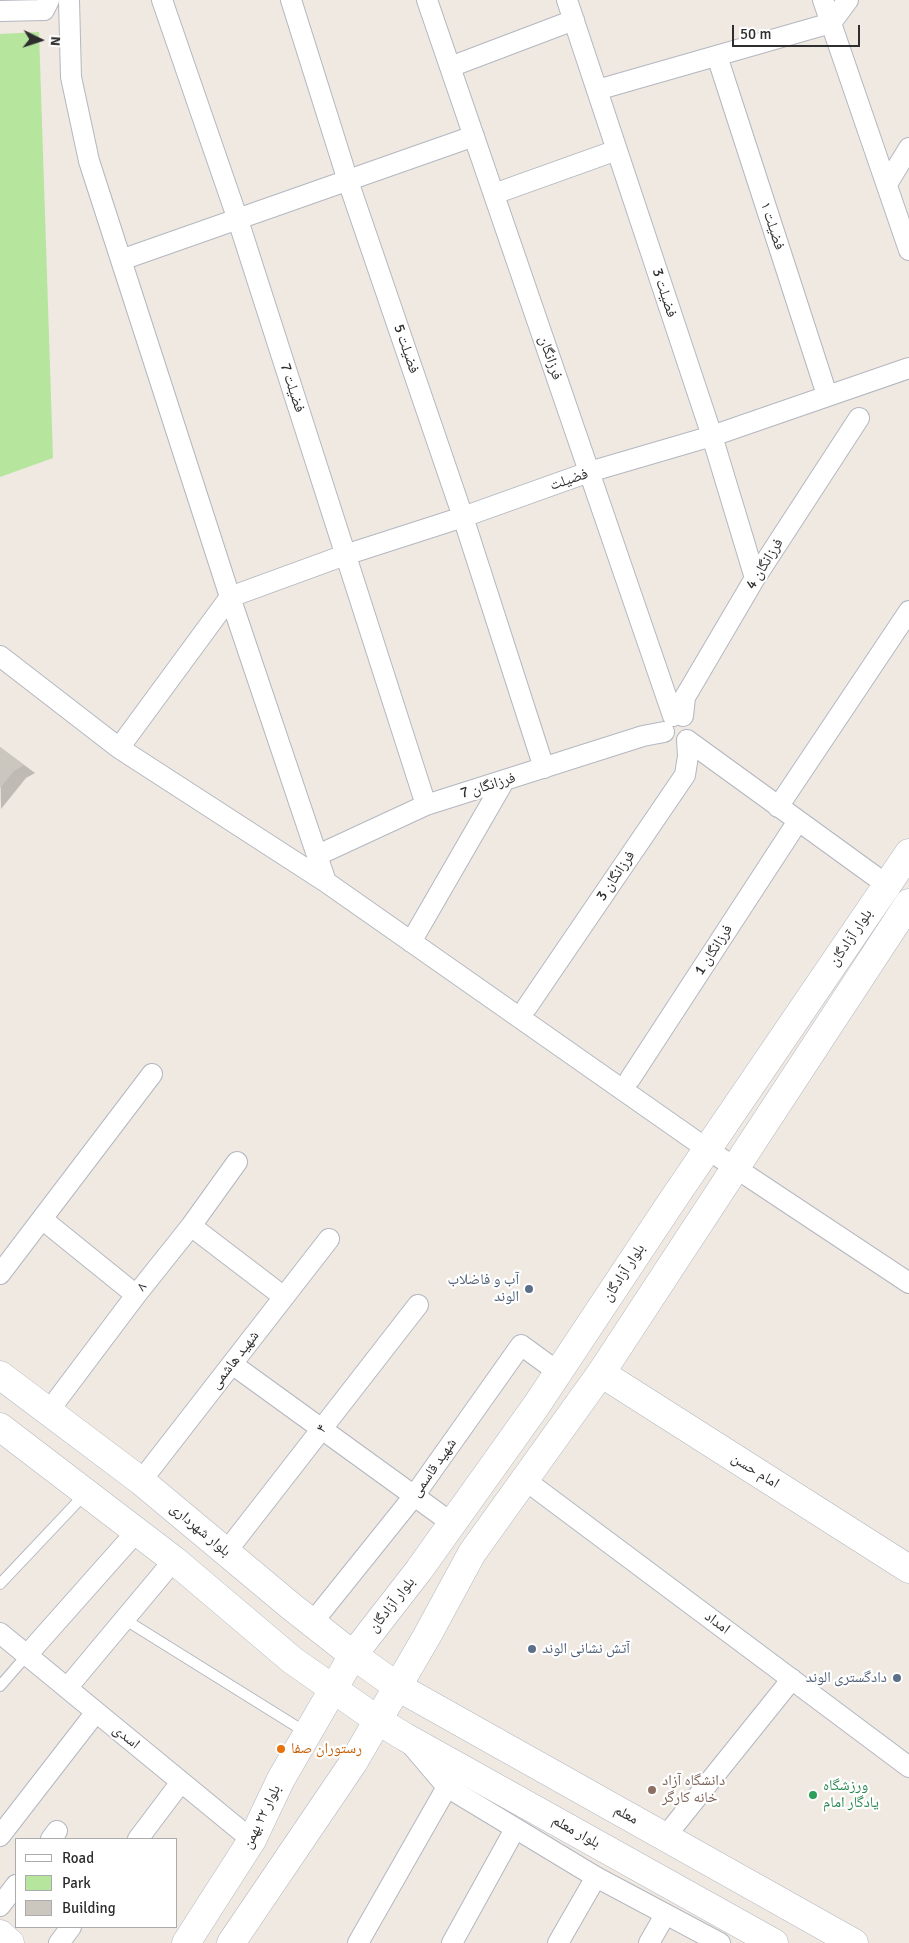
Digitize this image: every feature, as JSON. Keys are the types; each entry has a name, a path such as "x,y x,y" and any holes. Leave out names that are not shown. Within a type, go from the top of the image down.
{"street":[{"path":"69,0 71,77 89,161 230,597 326,882"},
{"name":"فضیلت 7","path":"162,0 238,220 426,805"},
{"name":"فضیلت 5","path":"291,0 348,181 463,517 544,768"},
{"name":"فرزانگان","path":"427,0 590,472 673,721"},
{"name":"فضیلت 3","path":"567,0 712,436 756,578"},
{"path":"824,0 909,250"},
{"path":"597,90 831,23 848,0"},
{"path":"0,11 47,5"},
{"path":"450,67 574,20"},
{"name":"فضیلت ۱","path":"717,56 827,396"},
{"path":"121,260 474,136"},
{"path":"887,184 909,148"},
{"path":"494,194 616,150"},
{"name":"فضیلت","path":"230,597 345,555 463,517 590,472 712,436 909,368"},
{"name":"فرزانگان 4","path":"673,721 685,697 756,578 859,418"},
{"path":"119,748 230,597"},
{"path":"778,806 909,611"},
{"path":"0,656 119,748 326,882 707,1149 909,1283"},
{"path":"673,721 669,740 678,743 687,740 887,885"},
{"name":"فرزانگان 7","path":"318,855 426,805 643,736 673,721"},
{"name":"فرزانگان 3","path":"527,1007 685,776 688,756 687,740"},
{"path":"411,942 504,781"},
{"name":"فرزانگان 1","path":"630,1079 798,821"},
{"name":"بلوار آزادگان","path":"334,1689 353,1655 453,1524 558,1372 707,1149 909,853"},
{"name":"بلوار آزادگان","path":"379,1720 472,1553 601,1373 909,903"},
{"path":"0,1274 152,1074"},
{"name":"۸","path":"48,1412 136,1295 191,1226 237,1162"},
{"path":"42,1219 136,1295"},
{"path":"191,1226 284,1297"},
{"name":"شهید هاشمی","path":"141,1481 329,1238"},
{"name":"۴","path":"226,1552 418,1305"},
{"name":"شهید قاسمی","path":"312,1623 414,1496 521,1345 558,1372"},
{"path":"232,1364 453,1524"},
{"name":"امام حسن","path":"601,1373 909,1569"},
{"name":"بلوار شهرداری","path":"0,1376 141,1481 312,1623 398,1687"},
{"path":"0,1427 174,1560 292,1660 379,1720 353,1763 231,1943"},
{"name":"امداد","path":"525,1480 909,1767"},
{"path":"27,1655 137,1531"},
{"path":"66,1688 174,1560"},
{"name":"اسدی","path":"0,1633 252,1840"},
{"path":"665,1837 792,1679"},
{"name":"معلم","path":"398,1687 854,1943"},
{"name":"بلوار ۲۲ بهمن","path":"186,1943 252,1840 281,1779 334,1689"},
{"path":"0,1836 96,1712"},
{"name":"بلوار معلم","path":"379,1720 405,1737 774,1943"},
{"path":"405,1737 447,1787 515,1830 596,1877 720,1943"},
{"path":"139,1838 181,1782"},
{"path":"358,1943 447,1787"},
{"path":"452,1943 515,1830"},
{"path":"558,1943 596,1877"},
{"path":"0,1906 15,1886"},
{"path":"649,1943 665,1915"},
{"path":"59,1943 70,1928"}],"lane":[{"path":"0,1584 86,1494"},
{"path":"124,1619 307,1733"},
{"path":"0,1686 27,1655"}],"green space":[{"path":"39,32 53,458 0,477 0,34"}],"building":[{"path":"0,747 24,765 14,771 0,788"}],"place":[{"name":"آب و فاضلاب الوند","path":"529,1289"},
{"name":"آتش نشانی الوند","path":"532,1649"},
{"name":"دادگستری الوند","path":"897,1678"},
{"name":"رستوران صفا","path":"281,1749"},
{"name":"دانشگاه آزاد خانه کارگر","path":"652,1790"},
{"name":"ورزشگاه یادگار امام","path":"813,1795"}]}
